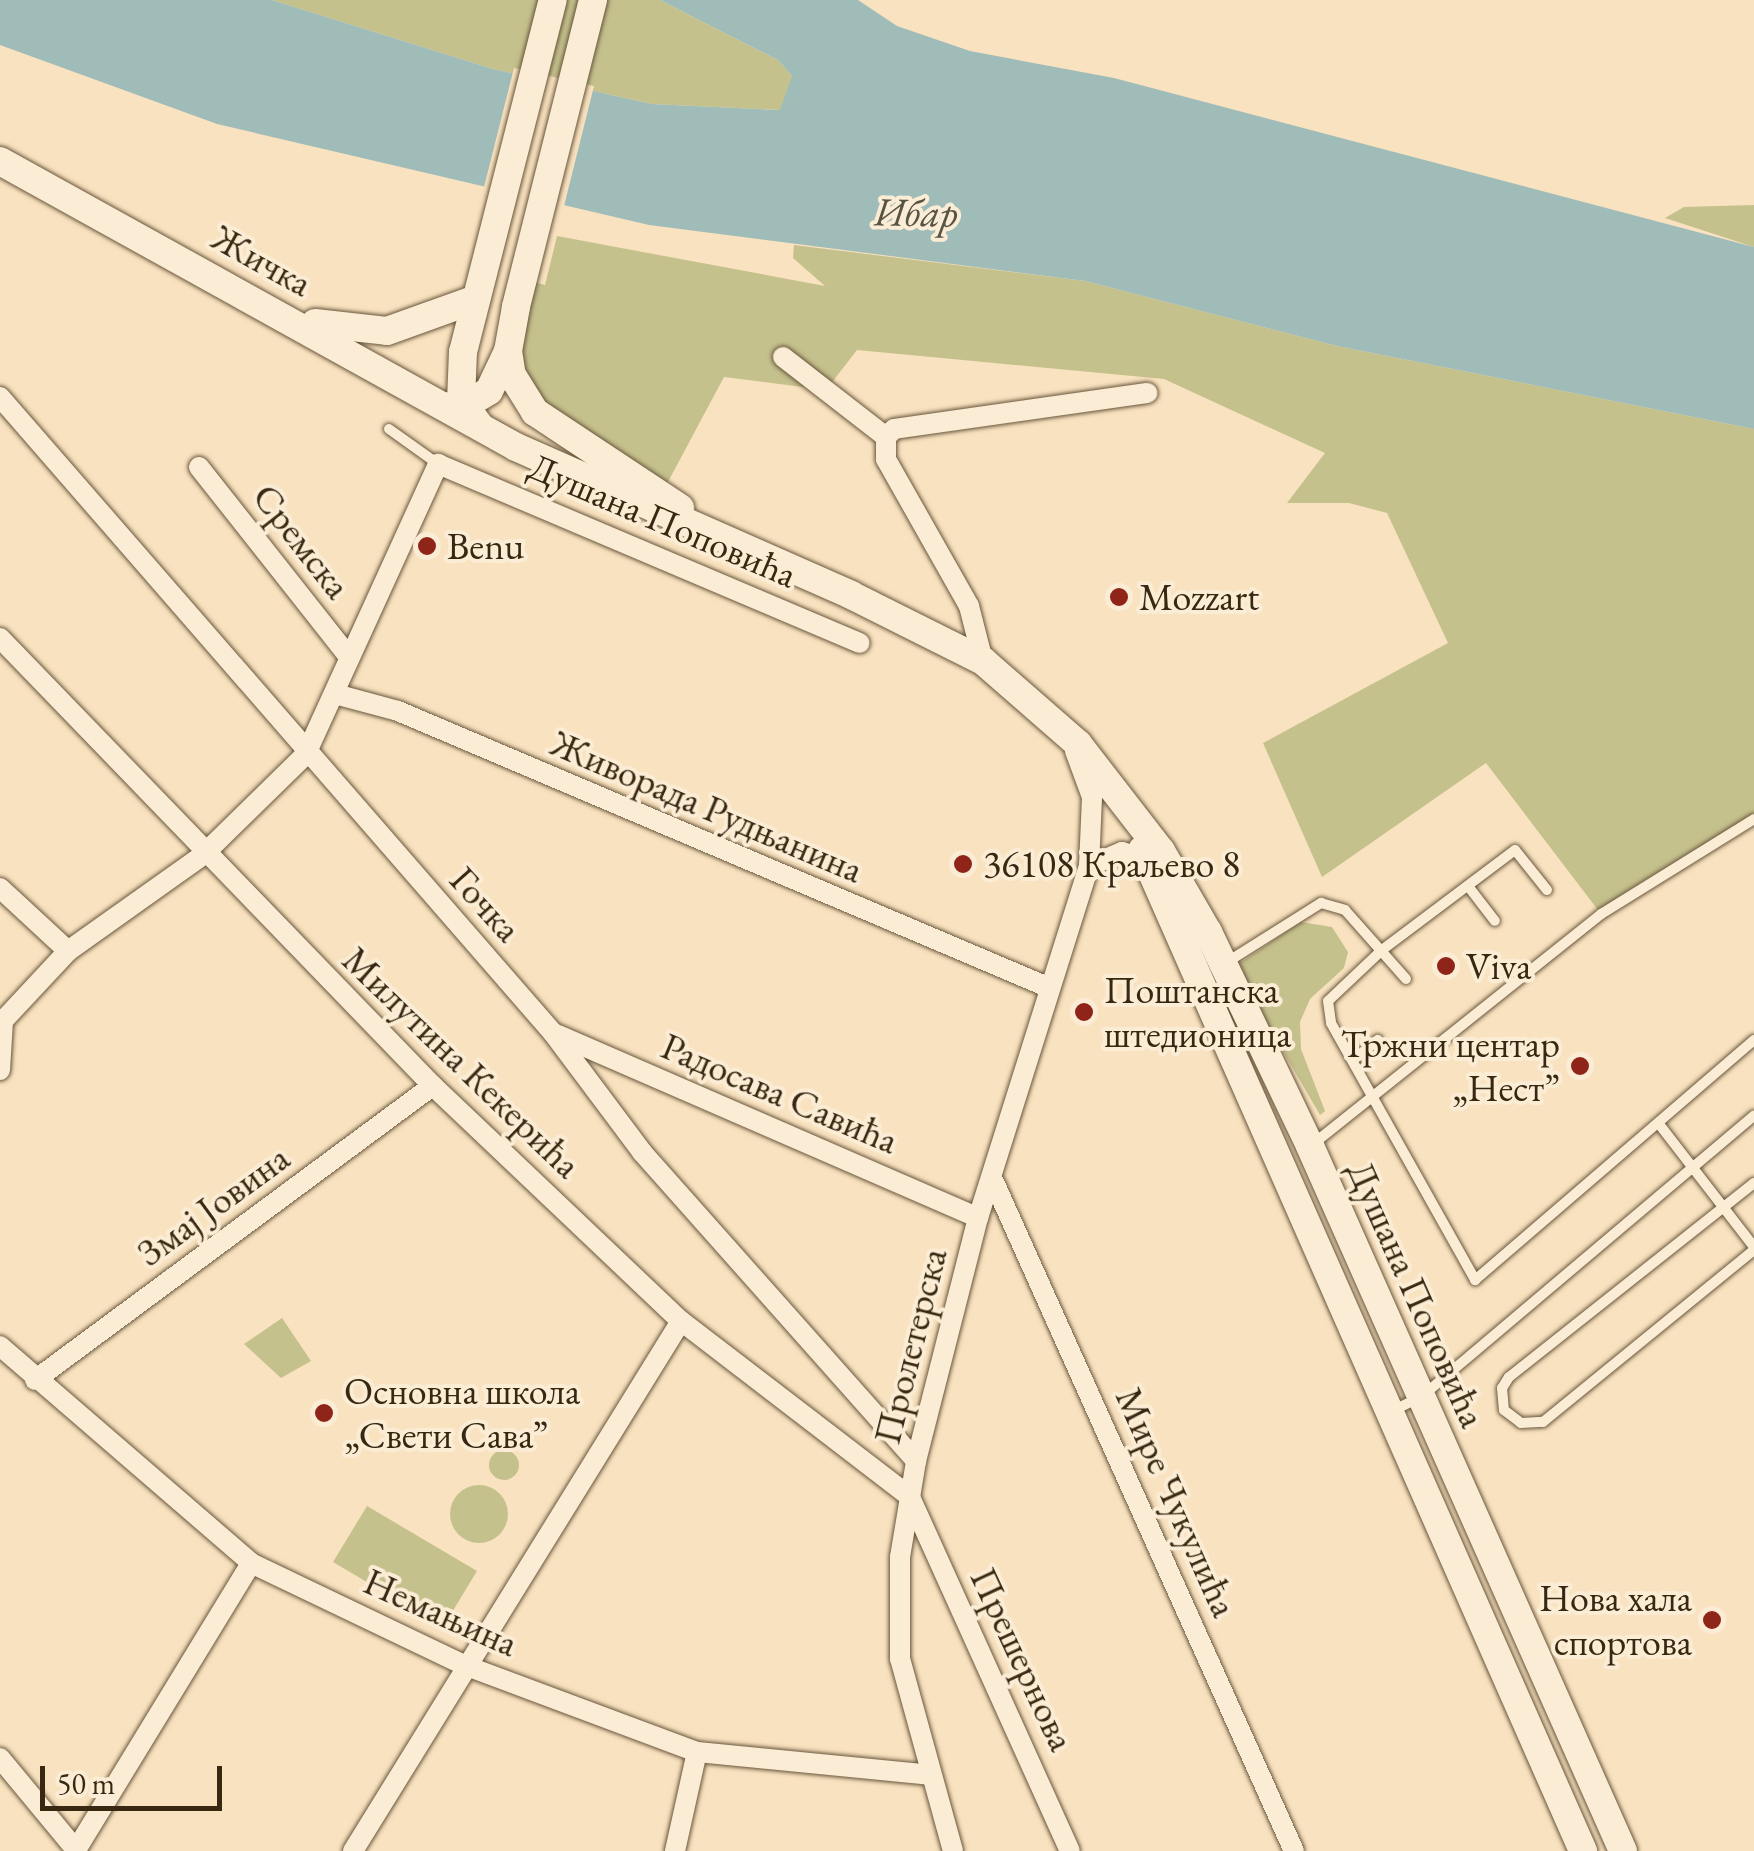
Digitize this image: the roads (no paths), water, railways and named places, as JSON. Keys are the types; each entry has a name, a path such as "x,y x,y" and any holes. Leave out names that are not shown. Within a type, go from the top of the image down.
{"main road":[{"path":"484,430 464,406 458,379 553,0"},
{"path":"434,401 464,406 489,390 508,351 593,0"},
{"name":"Жичка","path":"0,161 282,313 484,430"},
{"path":"282,313 338,329 387,332 476,299"},
{"name":"Душана Поповића","path":"508,351 512,375 535,412 672,502 714,539"},
{"name":"Душана Поповића","path":"484,430 714,539 851,595 983,661 1069,735 1111,785 1162,850 1223,965 1310,1146 1623,1851"},
{"name":"Душана Поповића","path":"1111,785 1392,1412 1583,1851"}],"street":[{"path":"782,357 886,436"},
{"path":"886,436 912,426 1147,393"},
{"name":"Гочка","path":"0,397 306,754 553,1033 642,1152 916,1461"},
{"path":"886,436 886,459 969,606 983,661"},
{"path":"0,1070 2,1022 68,951 203,855 306,754 438,464"},
{"name":"Душана Поповића","path":"438,464 860,643"},
{"name":"Сремска","path":"200,468 350,658"},
{"name":"Милутина Кекерића","path":"0,638 203,855 433,1086 682,1321 910,1498"},
{"name":"Живорада Рудњанина","path":"335,694 398,711 1050,988"},
{"name":"Пролетерска","path":"954,1851 930,1774 897,1636 910,1498 978,1218 994,1182 1088,866 1092,797 1069,735"},
{"path":"1088,866 1122,852 1146,859"},
{"path":"0,888 68,951"},
{"name":"Радосава Савића","path":"553,1033 978,1218"},
{"name":"Змај Јовина","path":"35,1380 433,1086"},
{"name":"Мире Чукулића","path":"994,1182 1294,1851"},
{"path":"353,1851 464,1665 682,1321"},
{"name":"Немањина","path":"0,1346 250,1563 464,1665 696,1752 930,1774"},
{"name":"Прешернова","path":"910,1498 1070,1851"},
{"path":"0,1758 77,1850 250,1563"},
{"path":"675,1851 696,1752"}],"lane":[{"path":"389,429 438,464"},
{"path":"1310,1146 1376,1099 1602,914 1754,818"},
{"path":"1548,890 1515,850 1382,950 1328,1001 1332,1023 1475,1280 1754,1040"},
{"path":"1468,886 1495,920"},
{"path":"1223,965 1321,903 1345,910 1406,979"},
{"path":"1353,1060 1378,1040"},
{"path":"1392,1412 1421,1396 1754,1116"},
{"path":"1658,1124 1723,1207 1754,1248 1543,1422 1521,1423 1504,1410 1502,1388 1509,1377 1723,1207 1754,1183"}],"water":[{"name":"Ибар","path":"0,0 272,0 493,69 652,104 780,110 792,76 778,60 660,0 858,0 897,26 970,51 1114,78 1754,247 1754,429 1337,346 1085,281 649,225 217,124 0,45"}],"place":[{"name":"Benu","path":"427,546"},
{"name":"Mozzart","path":"1119,597"},
{"name":"36108 Краљево 8","path":"963,864"},
{"name":"Viva","path":"1446,966"},
{"name":"Поштанска штедионица","path":"1084,1012"},
{"name":"Тржни центар „Нест”","path":"1580,1066"},
{"name":"Основна школа „Свети Сава”","path":"324,1413"},
{"name":"Нова хала спортова","path":"1712,1620"}]}
